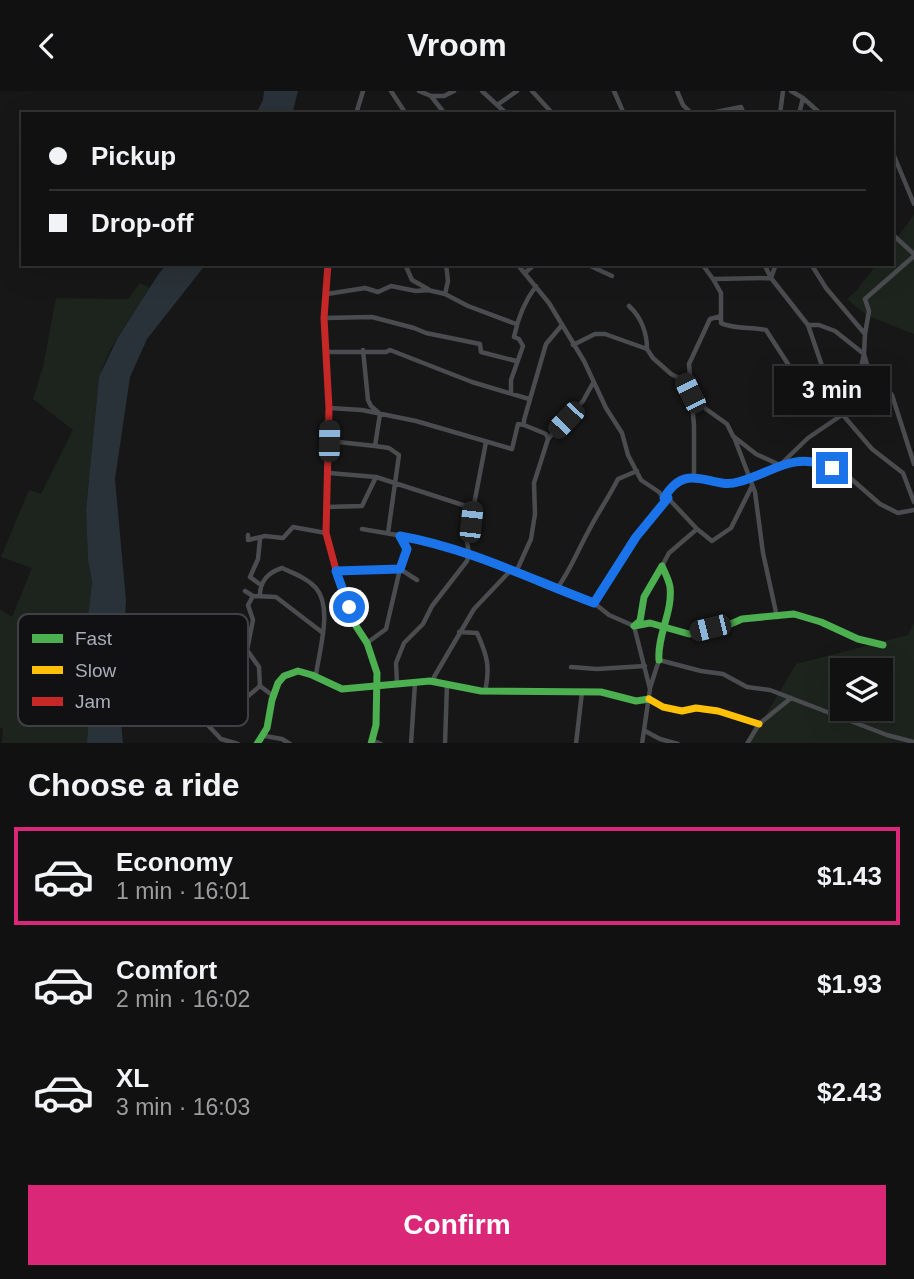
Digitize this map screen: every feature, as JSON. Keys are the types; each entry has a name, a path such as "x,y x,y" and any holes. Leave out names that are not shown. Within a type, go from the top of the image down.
{"street":[{"path":"357,112 363,91"},
{"path":"391,91 402,112"},
{"path":"419,91 431,96 444,96 454,91"},
{"path":"482,91 505,112"},
{"path":"497,105 517,91"},
{"path":"532,91 551,112"},
{"path":"614,91 623,112"},
{"path":"677,91 683,105 690,112"},
{"path":"780,112 783,91"},
{"path":"791,91 819,112"},
{"path":"431,96 443,112"},
{"path":"800,112 803,98"},
{"path":"716,112 741,107 743,112"},
{"path":"894,156 914,204"},
{"path":"780,465 808,438 852,408 864,354 869,311 865,299 914,255 894,236"},
{"path":"328,266 324,318 329,408 326,533 336,571 356,626 367,643 377,673 376,725 371,742"},
{"path":"406,266 412,280 429,289 516,324"},
{"path":"445,294 448,281 446,266"},
{"path":"519,266 550,303 584,361 593,383 622,433 628,455 641,479 666,498 712,541 731,528 753,485"},
{"path":"525,273 533,266"},
{"path":"590,266 612,276"},
{"path":"703,266 721,293 722,323 728,327 743,326 766,330 797,378 811,391 832,395"},
{"path":"765,266 771,278 808,325 832,395 842,414 872,449 903,473 914,502"},
{"path":"771,278 775,266"},
{"path":"812,266 826,288 865,334"},
{"path":"713,279 771,278"},
{"path":"327,294 365,288 378,292 391,286 416,291 429,289"},
{"path":"511,393 511,380 523,346 519,339 514,337 516,324 524,303 536,286"},
{"path":"629,306 642,325 647,338 647,349 653,358 671,374 683,380 690,393 727,424 733,436 753,485 763,553 777,617"},
{"path":"694,478 694,426 689,364 710,319 721,316"},
{"path":"324,318 372,317 392,321 426,333 480,344 481,352 516,361"},
{"path":"524,425 546,344 562,325"},
{"path":"808,325 819,325 835,331 864,354 868,367 892,395 914,464"},
{"path":"573,345 595,334 605,334 647,349"},
{"path":"326,352 390,350 500,392 529,399"},
{"path":"363,351 368,400 380,414"},
{"path":"435,681 434,677 474,609 510,571 517,570 531,539 535,514 534,483 548,439 583,401 593,383"},
{"path":"329,408 380,414 453,430 512,449 518,424 547,434 548,439"},
{"path":"375,446 380,414"},
{"path":"733,436 756,454 780,465"},
{"path":"329,441 389,448 399,455 388,533"},
{"path":"397,685 396,663 404,643 423,624 432,606 467,561 472,507 486,442"},
{"path":"594,603 636,537 676,482 694,478 735,484 780,465 814,460 849,477 880,504 898,513 914,510"},
{"path":"556,590 564,581 588,531 618,479 637,471"},
{"path":"329,473 376,477 472,507"},
{"path":"326,507 362,506 376,477"},
{"path":"248,535 248,540 265,536 283,538 293,527 326,533"},
{"path":"362,529 426,540 469,554 594,603 601,610 634,625 650,623 689,634 726,626 742,619 794,614 821,622 858,639 883,645"},
{"path":"634,625 640,621 644,597 669,553 697,529"},
{"path":"367,643 386,629 407,549 400,536"},
{"path":"260,539 258,559 250,577 261,585"},
{"path":"642,743 650,689 659,660 657,647 671,590 662,566"},
{"path":"260,595 261,585 273,571 282,568 318,589 324,605 323,633 316,675"},
{"path":"336,571 400,569 417,580"},
{"path":"244,591 253,596 276,597 323,633"},
{"path":"248,645 253,620 248,605 253,596"},
{"path":"634,625 650,689"},
{"path":"459,632 477,633 484,649 489,672 485,693"},
{"path":"248,651 259,667 260,685 272,695"},
{"path":"659,660 723,674 747,687 770,690 887,735 914,742"},
{"path":"571,667 597,669 645,666"},
{"path":"258,743 265,736 272,710 272,695 282,678 293,672 316,675 340,689 435,681 485,693 601,692 636,701 648,699 663,707 682,711 696,708 718,711 759,724"},
{"path":"411,743 415,683"},
{"path":"248,696 260,685"},
{"path":"445,743 447,685"},
{"path":"576,743 583,691"},
{"path":"748,743 759,724 791,698"},
{"path":"209,726 221,739 235,743"},
{"path":"645,731 674,743"},
{"path":"265,736 288,743"}],"shaded area":[{"path":"264,91 298,91 293,112 257,112"},
{"path":"914,215 914,334 866,315 847,299 875,266 894,266 894,242"},
{"path":"165,266 204,266 147,339 130,377 115,479 125,614 88,614 92,582 88,560 86,510 99,377 118,337"},
{"path":"140,283 150,288 111,348 98,388 86,510 88,560 92,582 88,614 18,614 18,726 88,726 87,743 2,743 0,609 12,617 32,568 1,557 29,490 41,494 73,430 33,399 43,367 56,298 128,299"},
{"path":"914,623 914,743 750,743 796,664 908,635"},
{"path":"88,726 121,726 123,743 87,743"}],"traffic: fast":[{"path":"659,660 660,642 662,633 665,623 667,614 670,596 669,584 662,566 644,597 640,621 634,626 650,623 689,634 726,626 742,619 794,614 821,622 858,639 883,645"},
{"path":"339,581 356,626 367,643 377,673 376,725 371,743"},
{"path":"258,743 267,728 278,683 284,676 298,671 342,689 430,681 481,691 601,692 636,701 649,699"}],"traffic: slow":[{"path":"649,699 663,707 682,711 696,708 718,711 759,724"}],"traffic: jam":[{"path":"328,266 324,318 329,408 326,533 339,581"}],"route":[{"path":"349,607 336,571 356,568 400,569 407,549 400,536 426,540 487,560 556,590 594,603 636,537 668,498 664,498 676,482 694,478 735,484 780,465 814,460 832,468"}]}
